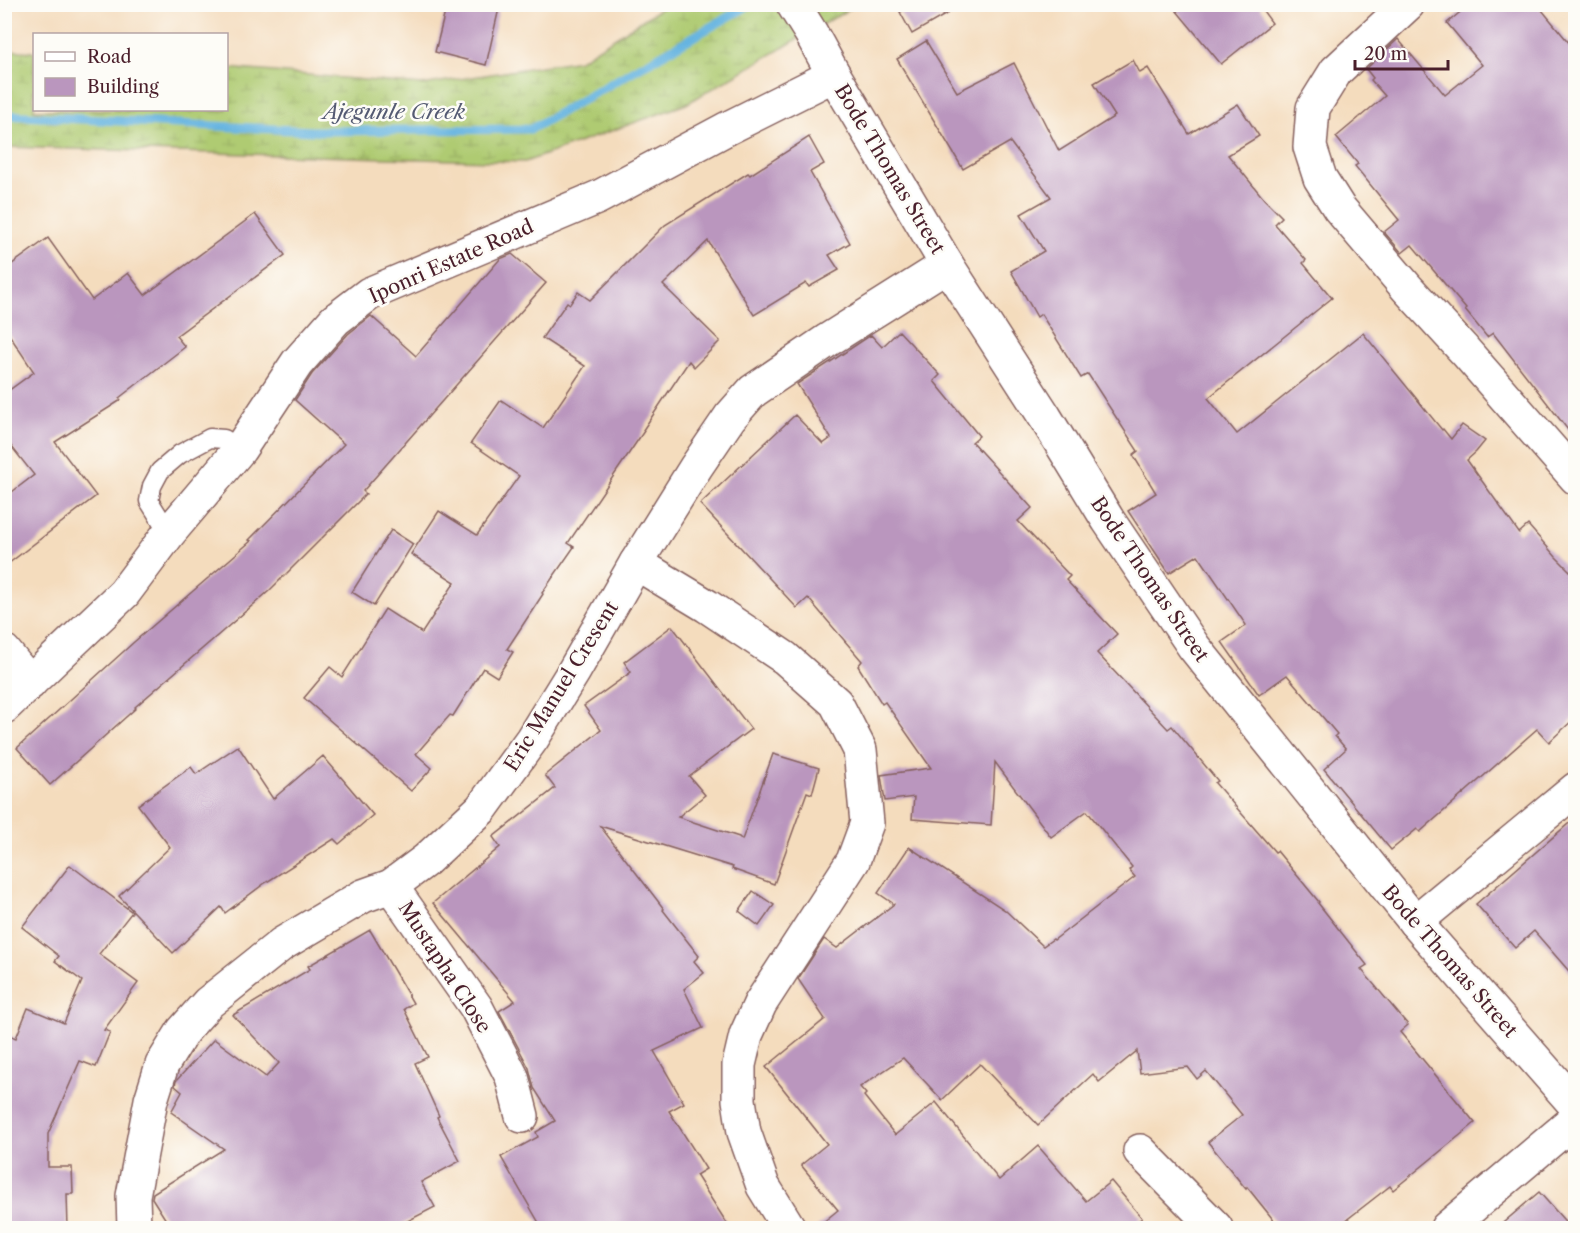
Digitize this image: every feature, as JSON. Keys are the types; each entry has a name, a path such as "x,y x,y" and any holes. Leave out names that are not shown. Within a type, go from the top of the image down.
{"street":[{"name":"Bode Thomas Street","path":"793,4 946,265 1045,417 1108,520 1194,647 1415,922 1575,1106"},
{"path":"1408,4 1336,71 1313,108 1310,147 1320,178 1339,208 1391,270 1575,478"},
{"name":"Iponri Estate Road","path":"4,707 124,593 169,533 240,449 297,363 335,320 369,294 599,197 726,129 834,75"},
{"name":"Eric Manuel Cresent","path":"134,1228 133,1197 151,1100 162,1065 183,1030 208,1003 282,944 363,896 391,886 426,860 481,809 532,739 636,563 730,417 753,392 828,340 946,265"},
{"path":"636,563 785,657 836,703 860,750 867,823 853,861 760,1004 746,1035 739,1065 739,1100 744,1132 763,1186 789,1228"},
{"path":"4,651 30,683"},
{"path":"1415,922 1575,789"},
{"name":"Mustapha Close","path":"391,886 476,1007 512,1077 522,1116"},
{"path":"1447,1228 1575,1119"},
{"path":"1140,1151 1216,1228"}],"lane":[{"path":"169,533 149,501 152,486 160,471 180,454 210,438 224,439 240,449"}],"green space":[{"path":"666,5 856,5 686,104 525,162 5,147 5,50 33,52 33,111 228,111 228,68 422,85 580,60"}],"building":[{"path":"447,4 500,4 486,65 435,52"},
{"path":"914,4 964,4 912,34 900,12"},
{"path":"1171,4 1258,4 1272,23 1221,64"},
{"path":"1470,4 1537,4 1575,50 1575,439 1493,333 1487,337 1412,245 1402,253 1384,232 1399,220 1355,166 1358,164 1336,137 1385,96 1371,80 1373,78 1366,69 1398,39 1445,95 1482,65 1447,23"},
{"path":"926,41 957,92 1014,63 1059,151 1115,116 1094,83 1133,60 1140,73 1148,68 1189,134 1238,104 1259,136 1228,155 1282,217 1275,224 1306,260 1303,263 1332,298 1208,398 1237,434 1363,333 1451,439 1462,425 1485,441 1467,460 1519,533 1528,525 1575,576 1575,718 1549,742 1537,729 1420,832 1417,829 1391,850 1324,769 1346,749 1335,736 1337,734 1287,675 1259,695 1222,642 1246,625 1198,555 1169,573 1128,511 1156,493 1133,455 1138,451 1088,374 1081,378 1041,314 1037,317 1011,271 1044,251 1021,214 1051,197 1010,142 963,169 897,59"},
{"path":"809,137 824,164 810,172 850,243 829,255 839,270 809,287 806,283 754,315 708,241 663,285 720,341 694,367 689,361 568,543 574,547 507,649 513,652 497,677 483,668 453,716 450,715 416,754 432,768 411,791 304,698 330,667 342,677 385,609 422,633 455,582 411,554 439,511 477,535 519,476 471,443 501,400 543,428 585,366 542,338 567,302 570,304 578,292 590,300 665,225"},
{"path":"255,214 285,255 176,336 185,347 119,398 121,400 55,442 96,496 4,567 4,498 34,475 4,437 4,394 34,372 4,327 4,270 48,238 92,300 128,273 145,295"},
{"path":"512,254 546,283 363,491 366,494 269,591 135,707 50,785 17,748 134,642 251,541 249,540 344,444 295,400 312,374 348,334 371,316 416,356 500,259"},
{"path":"899,331 940,375 934,381 979,436 972,442 1032,508 1018,521 1070,576 1066,580 1117,634 1097,653 1168,729 1172,726 1218,781 1215,783 1275,852 1277,851 1319,902 1367,965 1361,969 1408,1025 1400,1032 1475,1123 1393,1190 1390,1186 1336,1228 1280,1228 1208,1142 1242,1115 1206,1071 1197,1079 1188,1067 1140,1073 1137,1051 1099,1082 1093,1074 1038,1125 980,1064 942,1100 903,1058 860,1087 866,1094 864,1096 895,1135 936,1102 999,1180 1038,1146 1086,1201 1111,1181 1142,1218 1128,1228 816,1228 838,1210 801,1165 827,1144 766,1067 825,1019 798,979 824,939 837,948 894,904 878,893 909,847 1005,910 1043,946 1054,940 1135,877 1129,870 1132,867 1087,811 1051,837 995,762 991,825 912,819 914,797 885,801 881,775 931,768 885,702 882,704 858,666 862,661 808,598 797,608 700,504 795,415 823,444 831,438 797,384 871,335 882,347"},
{"path":"391,530 413,544 374,606 352,592"},
{"path":"672,626 751,729 689,776 705,795 678,817 739,837 742,840 773,754 819,768 812,794 807,792 774,884 732,869 733,867 600,826 699,956 694,961 704,973 684,989 703,1028 654,1051 684,1103 669,1111 706,1169 696,1175 730,1228 542,1228 501,1157 538,1137 536,1132 555,1121 534,1088 529,1068 499,1011 515,1001 433,903 500,847 493,837 555,788 545,775 601,730 584,706 631,672 624,662"},
{"path":"238,746 273,799 323,756 373,815 339,844 334,839 265,883 225,913 221,907 173,953 119,896 170,847 138,805 191,767 196,774"},
{"path":"1575,818 1575,978 1534,931 1515,948 1476,904"},
{"path":"70,865 132,912 99,954 138,983 104,1030 110,1032 96,1067 80,1061 48,1134 48,1167 72,1167 73,1194 67,1194 68,1228 4,1228 4,1033 16,1038 28,1008 64,1023 82,981 55,961 59,956 22,927"},
{"path":"753,891 774,905 759,926 739,911"},
{"path":"370,930 413,1003 404,1009 428,1057 415,1063 439,1116 437,1117 460,1161 421,1182 435,1207 394,1228 171,1228 152,1198 153,1193 224,1149 171,1112 182,1092 175,1086 176,1081 214,1039 266,1077 279,1063 233,1015 310,969 308,966"},
{"path":"1539,1192 1571,1228 1497,1228"}],"waterway":[{"name":"Ajegunle Creek","path":"4,115 312,131 531,129 751,4"}]}
